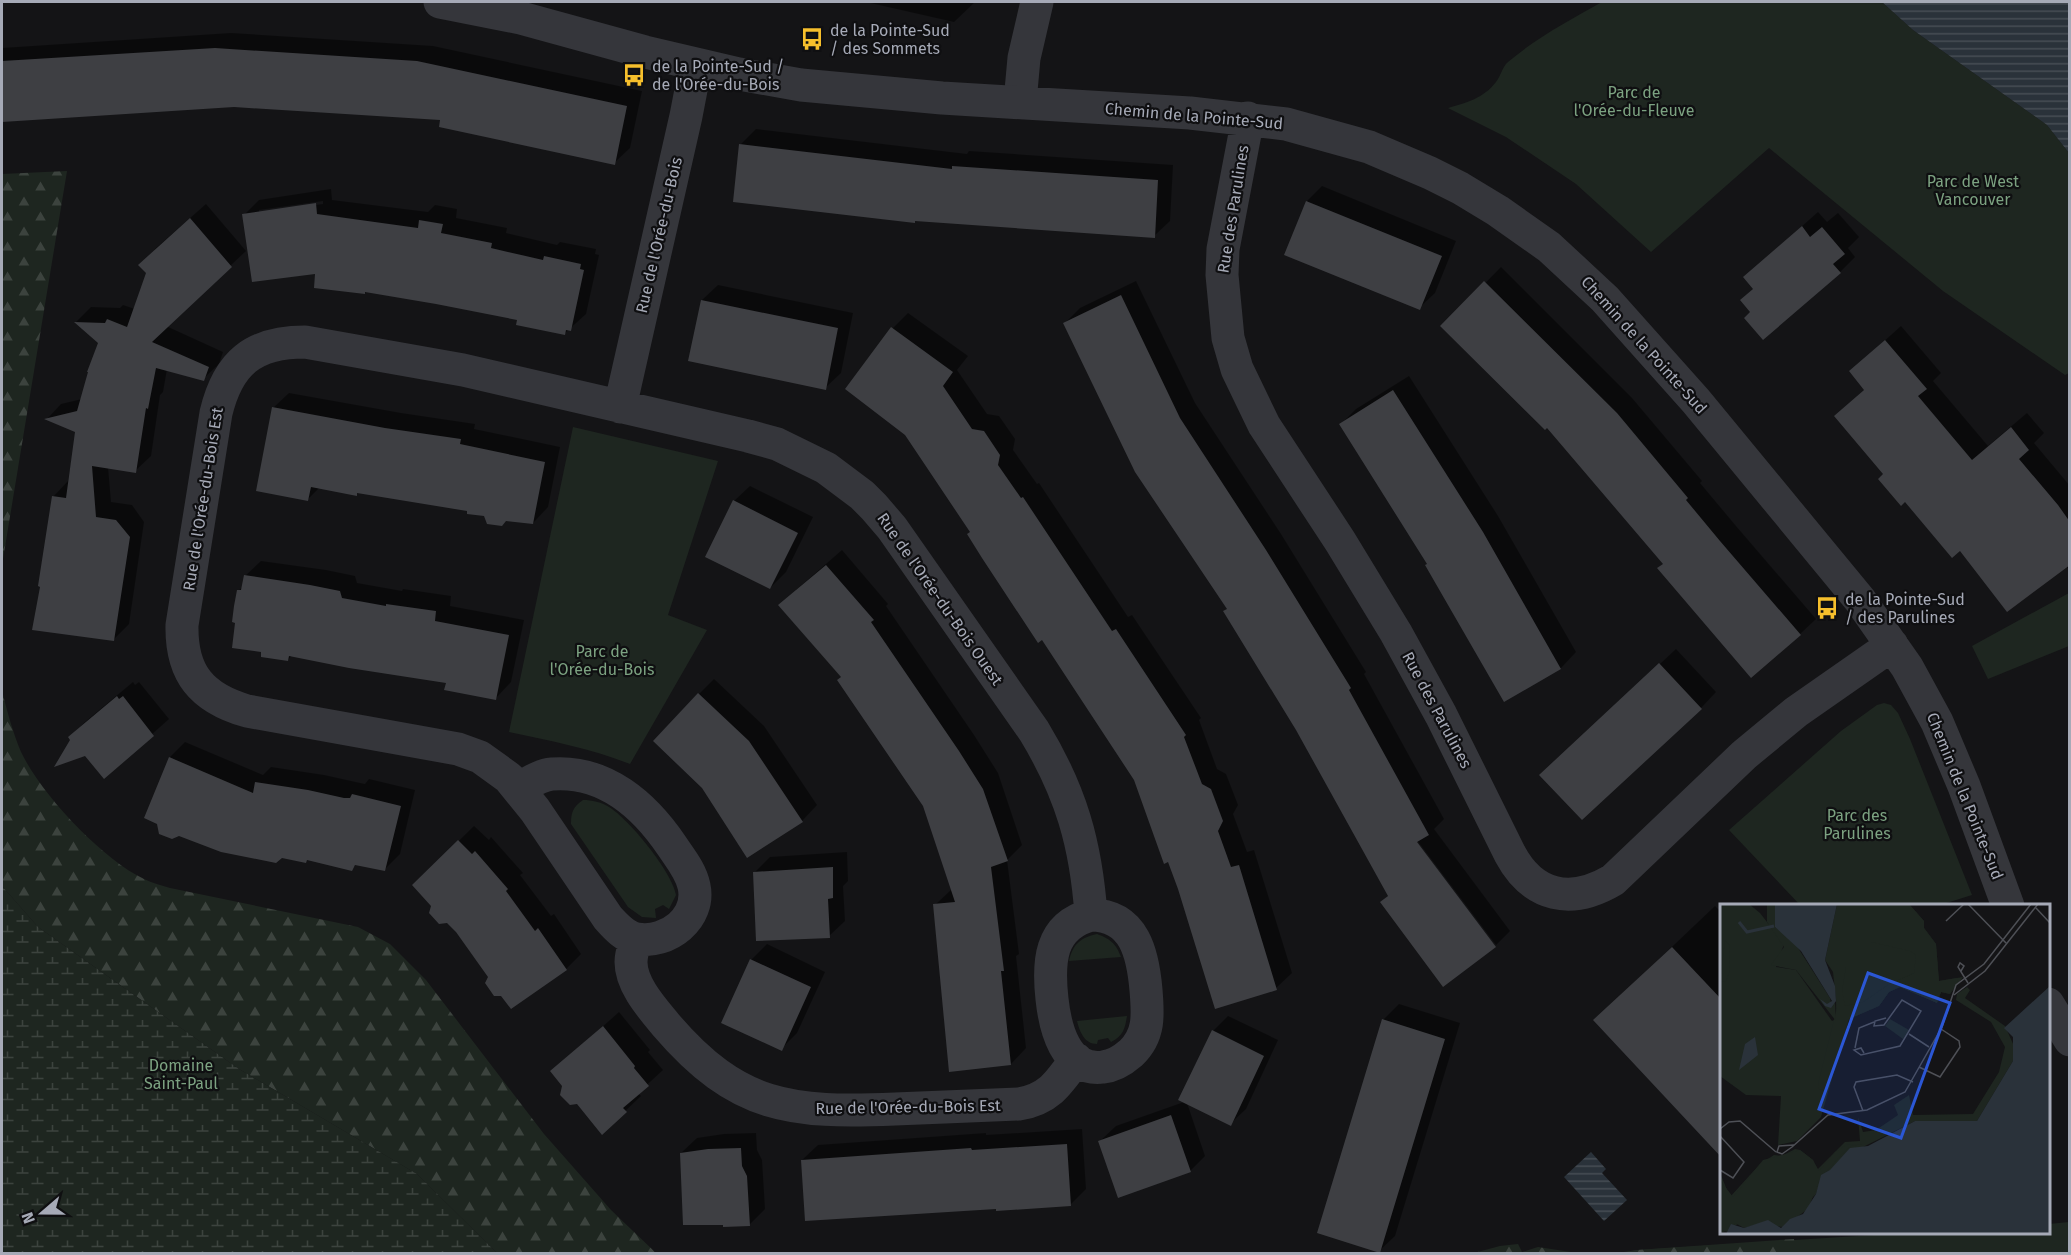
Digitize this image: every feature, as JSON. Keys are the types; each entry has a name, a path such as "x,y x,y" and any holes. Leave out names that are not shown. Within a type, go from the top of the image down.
{"street":[{"name":"Chemin de la Pointe-Sud","path":"440,2 532,20 645,52 739,74 801,85 869,92 1190,113 1248,118 1307,128 1369,147 1460,188 1498,211 1549,247 1605,299 1696,401 1855,594 1892,645 1927,704 1964,786 2007,904"},
{"path":"1020,102 1024,58 1037,2"},
{"name":"Rue de l'Orée-du-Bois","path":"620,406 696,64"},
{"name":"Rue des Parulines","path":"1248,118 1223,249 1222,275 1228,338 1237,369 1264,425 1340,541 1396,633 1441,715 1513,860 1527,878 1544,889 1572,894 1592,891 1612,880 1744,755 1796,712 1892,645"},
{"name":"Rue de l'Orée-du-Bois Est","path":"620,406 463,370 305,342 286,342 254,352 239,363 228,377 221,392 182,625 181,641 191,672 202,688 213,698 227,705 247,711 458,749 480,757 499,770 519,788 608,918 620,931 636,939 631,962 637,982 656,1013 692,1052 727,1081 765,1100 789,1106 839,1111 1019,1104 1032,1102 1049,1092 1076,1059"},
{"name":"Rue de l'Orée-du-Bois Ouest","path":"620,406 777,444 826,468 874,507 892,528 1034,731 1053,764 1077,823 1089,886 1091,915"},
{"path":"519,788 535,779 551,774 574,775 597,781 633,800 647,813 668,840 687,869 694,885 695,901 690,916 680,927 665,935 650,939 636,939"},
{"path":"1091,915 1109,917 1121,925 1132,935 1143,962 1147,1024 1144,1038 1137,1047 1116,1063 1102,1068 1088,1066 1076,1059 1059,1038 1050,963 1054,948 1064,930 1080,918 1091,915"},
{"path":"2050,1006 2070,1040"}],"green space":[{"path":"1602,2 1882,2 1913,30 2047,125 2069,153 2069,373 2065,375 1943,291 1769,148 1651,252 1576,184 1506,137 1448,108 1468,102 1486,92 1498,80 1506,64 1519,53"},
{"path":"67,171 2,565 2,174"},
{"name":"Parc de l'Orée-du-Bois","path":"573,427 718,461 668,615 707,630 630,764 585,749 509,732"},
{"path":"2069,593 2069,646 1988,679 1972,646"},
{"path":"2,691 10,722 30,769 74,824 127,870 170,888 358,927 390,944 426,980 544,1134 611,1210 656,1253 497,1253 417,1174 239,1069 38,927 2,886"},
{"name":"Parc des Parulines","path":"1884,703 1891,705 1898,713 1972,895 1943,904 1799,904 1729,830 1841,731 1877,705"},
{"path":"583,800 609,807 649,847 673,885 676,895 669,909 663,905 655,909 656,918 642,917 628,907 571,824 573,810"},
{"name":"Domaine Saint-Paul","path":"2,886 38,927 239,1069 417,1174 497,1253 2,1253"},
{"path":"1097,934 1112,942 1121,957 1069,961 1078,943"},
{"path":"1127,1016 1121,1035 1111,1042 1108,1038 1098,1040 1097,1044 1089,1042 1084,1037 1077,1021"},
{"path":"2069,1222 2069,1253 1617,1254 1637,1250 1889,1234 2050,1234 2050,1224"},
{"path":"1794,1239 1796,1253 1617,1253 1637,1250"},
{"path":"1518,1244 1522,1252 1538,1247 1577,1253 1474,1253"}],"shaded area":[{"path":"1882,2 2069,2 2069,153 2047,125 1913,30"},
{"path":"1591,1152 1606,1169 1602,1173 1627,1200 1604,1221 1564,1177"}],"building":[{"path":"215,48 417,61 627,106 615,165 439,127 440,120 234,107 2,122 2,61"},
{"path":"739,144 952,169 952,166 1158,180 1155,238 915,221 915,223 733,202"},
{"path":"1306,201 1442,256 1420,310 1284,255"},
{"path":"316,203 317,214 418,228 419,220 443,224 441,233 492,243 491,248 543,260 544,256 581,264 580,269 584,270 571,331 566,330 565,335 516,325 517,320 436,304 365,292 365,294 314,288 315,274 252,282 242,214"},
{"path":"190,218 232,267 152,342 209,367 204,381 156,368 148,409 146,408 136,473 92,466 96,517 116,520 130,537 114,641 32,630 52,496 66,498 75,432 44,419 77,411 87,372 98,343 74,322 105,323 107,319 127,327 146,273 138,265"},
{"path":"1802,226 1810,237 1822,227 1845,254 1833,264 1841,273 1763,340 1744,318 1750,312 1740,300 1753,289 1743,277"},
{"path":"1484,281 1617,413 1688,498 1686,500 1801,635 1751,678 1657,568 1663,564 1547,428 1545,430 1440,326"},
{"path":"1121,295 1180,418 1266,550 1351,688 1349,690 1429,835 1417,842 1496,947 1443,987 1380,902 1388,896 1296,730 1223,611 1227,609 1135,472 1063,323"},
{"path":"701,300 838,328 826,390 688,361"},
{"path":"891,327 953,372 943,386 972,429 984,431 1000,455 998,465 1021,498 1023,497 1112,631 1116,629 1186,735 1184,737 1202,784 1211,789 1223,821 1218,831 1231,867 1239,865 1277,990 1215,1009 1178,889 1168,862 1164,864 1134,780 1042,640 1038,643 967,534 970,532 905,435 845,389"},
{"path":"1885,340 1927,389 1918,396 1972,460 2011,427 2029,450 2019,459 2070,522 2070,565 2007,612 1960,551 1952,558 1905,502 1901,506 1878,479 1883,474 1834,416 1864,390 1849,371"},
{"path":"1393,390 1483,532 1561,669 1504,702 1425,565 1427,564 1339,424"},
{"path":"272,407 385,428 461,439 460,444 545,462 533,524 506,521 502,526 487,524 484,516 467,514 467,511 357,493 357,496 311,487 308,501 256,491"},
{"path":"733,500 798,533 770,589 705,557"},
{"path":"826,565 874,620 871,622 983,789 1008,861 991,867 1004,971 1001,971 1011,1065 949,1072 933,904 955,902 923,806 837,680 841,677 778,605"},
{"path":"244,575 340,591 342,598 386,606 386,604 436,611 435,621 509,635 496,700 444,690 446,683 289,656 288,661 261,657 261,652 232,648 235,623 232,622 234,606 237,590 241,590"},
{"path":"1659,663 1702,709 1582,820 1539,775"},
{"path":"698,693 749,741 803,822 747,858 702,788 653,741"},
{"path":"117,696 119,699 123,696 154,736 104,779 85,756 54,767 70,740 68,737"},
{"path":"169,757 253,793 255,782 344,798 350,798 352,794 401,806 385,871 355,865 352,871 307,860 306,863 282,858 276,863 221,852 179,836 172,839 159,834 157,824 144,818"},
{"path":"458,840 472,854 475,851 508,889 506,891 535,931 538,928 567,970 511,1009 501,996 494,996 485,983 488,977 456,932 447,923 439,924 429,913 431,906 412,885"},
{"path":"833,867 833,898 828,899 830,938 756,941 753,872"},
{"path":"1672,947 1720,998 1720,1156 1593,1020"},
{"path":"750,959 811,987 782,1051 721,1023"},
{"path":"1382,1019 1445,1039 1380,1253 1317,1233"},
{"path":"603,1026 649,1086 623,1108 627,1112 602,1135 577,1104 570,1105 560,1095 562,1086 550,1071"},
{"path":"1212,1030 1264,1056 1231,1126 1178,1100"},
{"path":"1171,1115 1191,1172 1118,1198 1098,1141"},
{"path":"1067,1144 1071,1206 805,1221 801,1160"},
{"path":"741,1148 742,1166 747,1176 750,1226 683,1225 680,1153"}],"place":[{"name":"de la Pointe-Sud / des Sommets","path":"812,39"},
{"name":"de la Pointe-Sud / de l'Orée-du-Bois","path":"634,75"},
{"name":"de la Pointe-Sud / des Parulines","path":"1827,608"}],"park label":[{"name":"Parc de l'Orée-du-Fleuve","path":"1634,101"},
{"name":"Parc de West Vancouver","path":"1973,190"}]}
